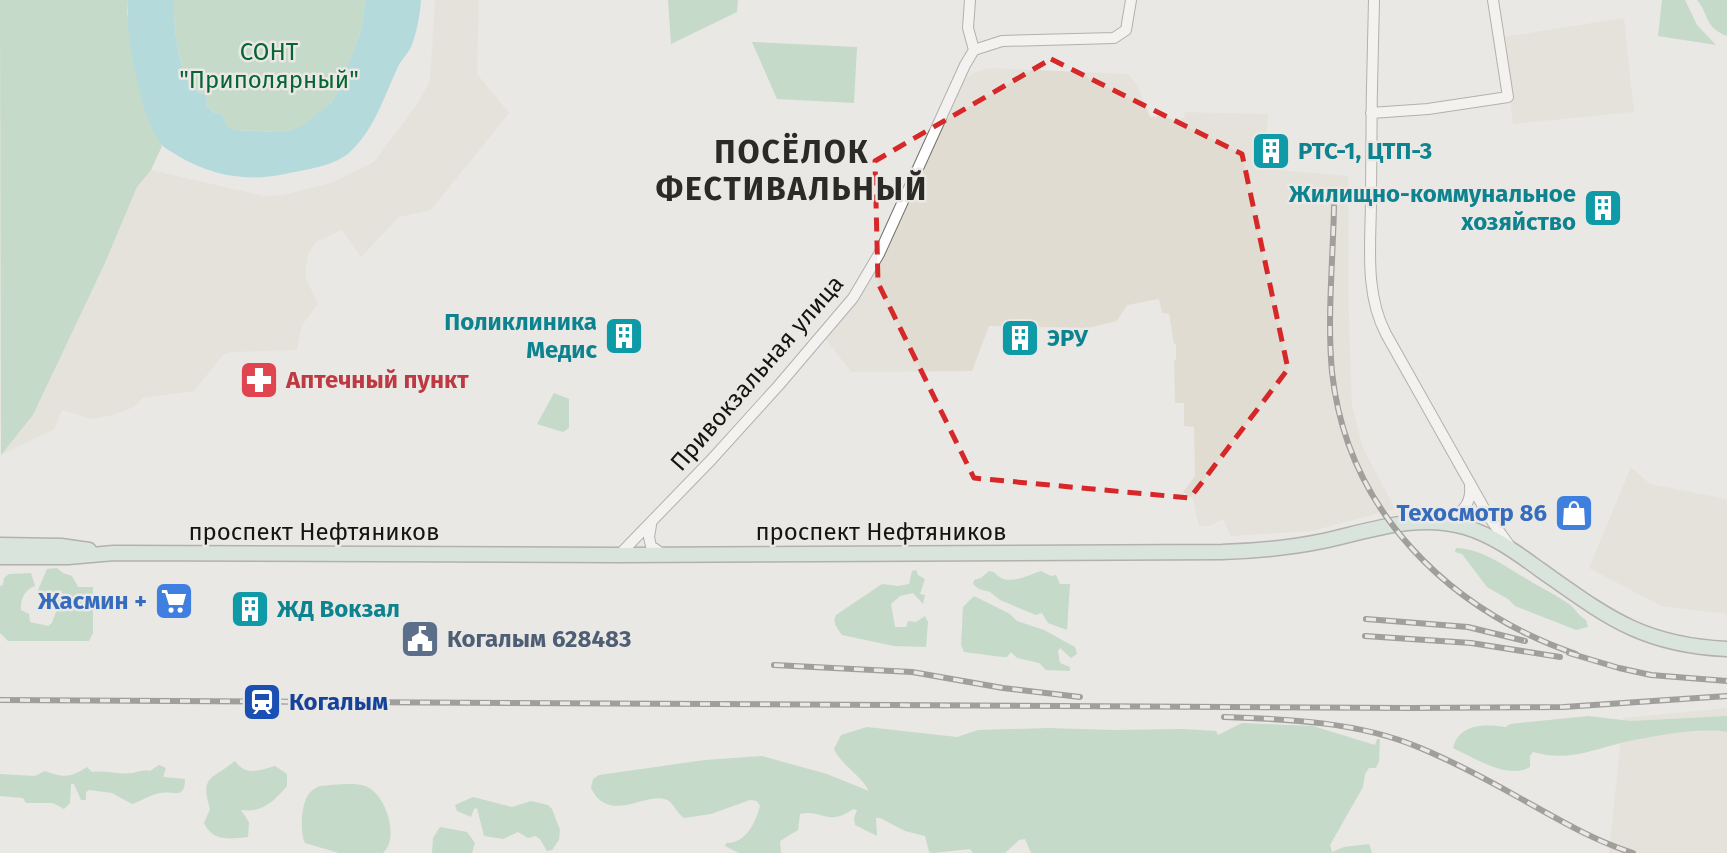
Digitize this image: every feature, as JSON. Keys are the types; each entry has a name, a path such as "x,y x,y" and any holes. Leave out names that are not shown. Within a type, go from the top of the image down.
{"main road":[{"name":"проспект Нефтяников","path":"0,557 68,557 114,553 664,555 1222,552 1292,547 1404,523 1440,522 1477,531 1514,551 1611,618 1636,631 1673,642 1727,649"},
{"path":"0,545 61,546 114,553"}],"street":[{"path":"970,0 968,28 974,50 1002,41 1114,38 1126,30 1131,0"},
{"path":"1374,0 1371,113 1371,273 1374,306 1386,334 1469,482 1493,523 1514,551"},
{"path":"1371,113 1428,109 1508,97 1493,0"},
{"name":"Привокзальная улица","path":"619,555 771,394 853,298 879,254 974,50"},
{"path":"1440,522 1465,509 1470,497 1469,482"},
{"path":"651,524 651,546 664,555"}],"highlighted area":[{"path":"1051,59 1242,154 1288,369 1190,498 974,478 878,283 875,161"}],"shaded area":[{"path":"435,0 479,0 477,74 509,113 431,210 399,217 361,257 342,230 316,242 308,254 305,276 318,304 302,325 297,350 231,352 223,355 194,391 143,398 134,407 113,415 92,419 62,410 54,429 1,455 33,415 105,263 137,187 151,170 264,196 283,195 331,183 374,162 416,106 430,81"},
{"path":"1624,18 1634,112 1513,124 1503,37"},
{"path":"988,68 1128,74 1137,85 1150,117 1161,116 1175,120 1184,118 1185,112 1268,114 1266,140 1283,142 1279,170 1348,176 1352,405 1363,448 1395,509 1312,531 1231,536 1223,519 1210,526 1199,526 1193,499 1183,492 1195,476 1194,427 1184,426 1184,403 1175,403 1176,344 1169,314 1162,313 1159,299 1127,305 1117,321 1088,328 989,326 972,371 851,372 822,334 853,298 954,88 973,73"},
{"path":"1631,467 1650,484 1727,499 1727,614 1661,606 1589,568"},
{"path":"1727,708 1727,853 1609,853 1623,718"}],"green space":[{"name":"СОНТ \"Приполярный\"","path":"0,0 128,0 127,13 152,125 162,146 151,170 137,187 105,263 33,415 1,455"},
{"name":"СОНТ \"Приполярный\"","path":"174,0 365,0 362,27 340,88 331,103 303,126 281,132 232,130 227,126 222,114 213,112 206,105 207,96 195,89 185,75 175,31"},
{"path":"668,0 738,0 737,12 671,44"},
{"path":"1662,0 1685,0 1697,25 1716,45 1658,36"},
{"path":"1697,0 1727,0 1727,36 1714,29"},
{"path":"752,42 857,47 854,103 777,99"},
{"path":"554,393 569,399 569,428 563,432 537,424"},
{"path":"1456,548 1475,551 1492,558 1556,596 1586,620 1588,627 1576,630 1515,606 1487,587 1462,554 1455,552"},
{"path":"57,568 72,576 78,587 93,587 93,633 89,641 8,641 0,633 0,586 3,585 4,578 9,574 31,573 35,586 24,595 21,610 29,614 30,622 48,626 52,623 58,606 55,600 40,599 38,590 47,569"},
{"path":"916,570 918,575 925,579 920,594 925,595 923,604 913,593 900,596 891,604 895,627 906,627 908,621 916,622 925,616 928,622 926,647 894,646 842,635 835,623 836,615 882,584 909,584 912,571"},
{"path":"989,571 1009,580 1041,571 1051,576 1056,575 1060,584 1070,584 1067,630 1048,623 1042,613 1036,615 1000,600 973,584 974,580"},
{"path":"974,596 1010,614 1017,621 1044,630 1075,647 1077,654 1071,658 1060,648 1058,651 1060,663 1070,667 1070,671 1046,670 1039,663 1017,658 1011,652 1007,657 1002,657 964,652 961,645 963,607"},
{"path":"1588,716 1631,721 1727,716 1727,732 1691,731 1663,735 1569,755 1533,752 1530,756 1530,767 1511,771 1491,766 1453,748 1461,734 1474,727 1506,727 1510,724"},
{"path":"1242,723 1313,726 1375,745 1377,739 1380,739 1376,768 1369,768 1365,774 1363,787 1330,845 1332,852 1344,847 1369,844 1372,853 1031,853 1025,839 1019,840 1005,853 973,853 970,849 933,853 929,852 925,836 905,831 880,818 876,818 877,836 855,825 857,810 853,809 837,817 800,814 798,830 780,841 781,853 739,853 725,846 726,843 739,840 749,831 760,806 757,801 750,800 711,814 684,818 669,801 661,798 619,806 608,805 599,799 591,788 593,779 599,775 705,760 762,756 827,774 869,791 834,749 841,735 867,727 957,737 978,730 1048,728 1183,729 1216,731 1218,735"},
{"path":"235,761 248,770 257,771 275,766 287,774 287,786 267,805 255,810 241,810 249,822 248,837 223,838 212,833 204,823 210,809 206,790 207,784 214,776"},
{"path":"159,765 166,768 163,777 185,779 183,790 157,794 132,804 112,793 89,790 86,792 86,800 81,800 74,784 71,784 70,803 64,809 53,803 26,803 23,798 0,796 0,774 35,776 45,771 66,776 87,767 92,772 128,773 150,771"},
{"path":"355,784 365,786 379,797 390,827 388,846 383,853 339,853 305,843 302,827 303,807 310,793 320,786"},
{"path":"473,797 512,807 531,801 548,805 560,830 559,840 552,850 547,851 535,836 528,838 518,832 503,839 484,836 477,808 471,817 457,811 455,805"},
{"path":"440,827 467,832 475,843 472,853 432,853 433,838"}],"water":[{"path":"128,0 174,0 177,43 185,75 197,91 207,96 206,105 213,112 222,114 227,126 233,130 281,132 303,125 331,103 340,88 362,27 365,0 421,0 411,47 398,66 366,134 350,152 328,164 311,169 271,176 243,177 217,173 191,163 161,144 153,131 135,74 129,33"}],"railway":[{"path":"1334,206 1330,310 1332,372 1342,422 1359,469 1382,511 1412,549 1447,582 1486,611 1530,635 1576,654"},
{"path":"1366,619 1468,627 1525,641"},
{"path":"1365,636 1471,643 1560,657"},
{"path":"1569,653 1651,675 1727,681"},
{"path":"774,665 912,672 1003,688 1080,697"},
{"path":"0,700 1410,708 1564,707 1727,696"},
{"path":"1224,717 1322,723 1395,739 1456,764 1574,828 1633,853"}],"place":[{"name":"РТС-1, ЦТП-3","path":"1271,151"},
{"name":"Жилищно-коммунальное хозяйство","path":"1603,208"},
{"name":"Поликлиника Медис","path":"624,336"},
{"name":"ЭРУ","path":"1020,338"},
{"name":"Аптечный пункт","path":"259,380"},
{"name":"Техосмотр 86","path":"1574,513"},
{"name":"Жасмин +","path":"174,601"},
{"name":"ЖД Вокзал","path":"250,609"},
{"name":"Когалым 628483","path":"420,639"},
{"name":"Когалым","path":"262,702"}],"district":[{"name":"ПОСЁЛОК ФЕСТИВАЛЬНЫЙ","path":"792,170"}]}
